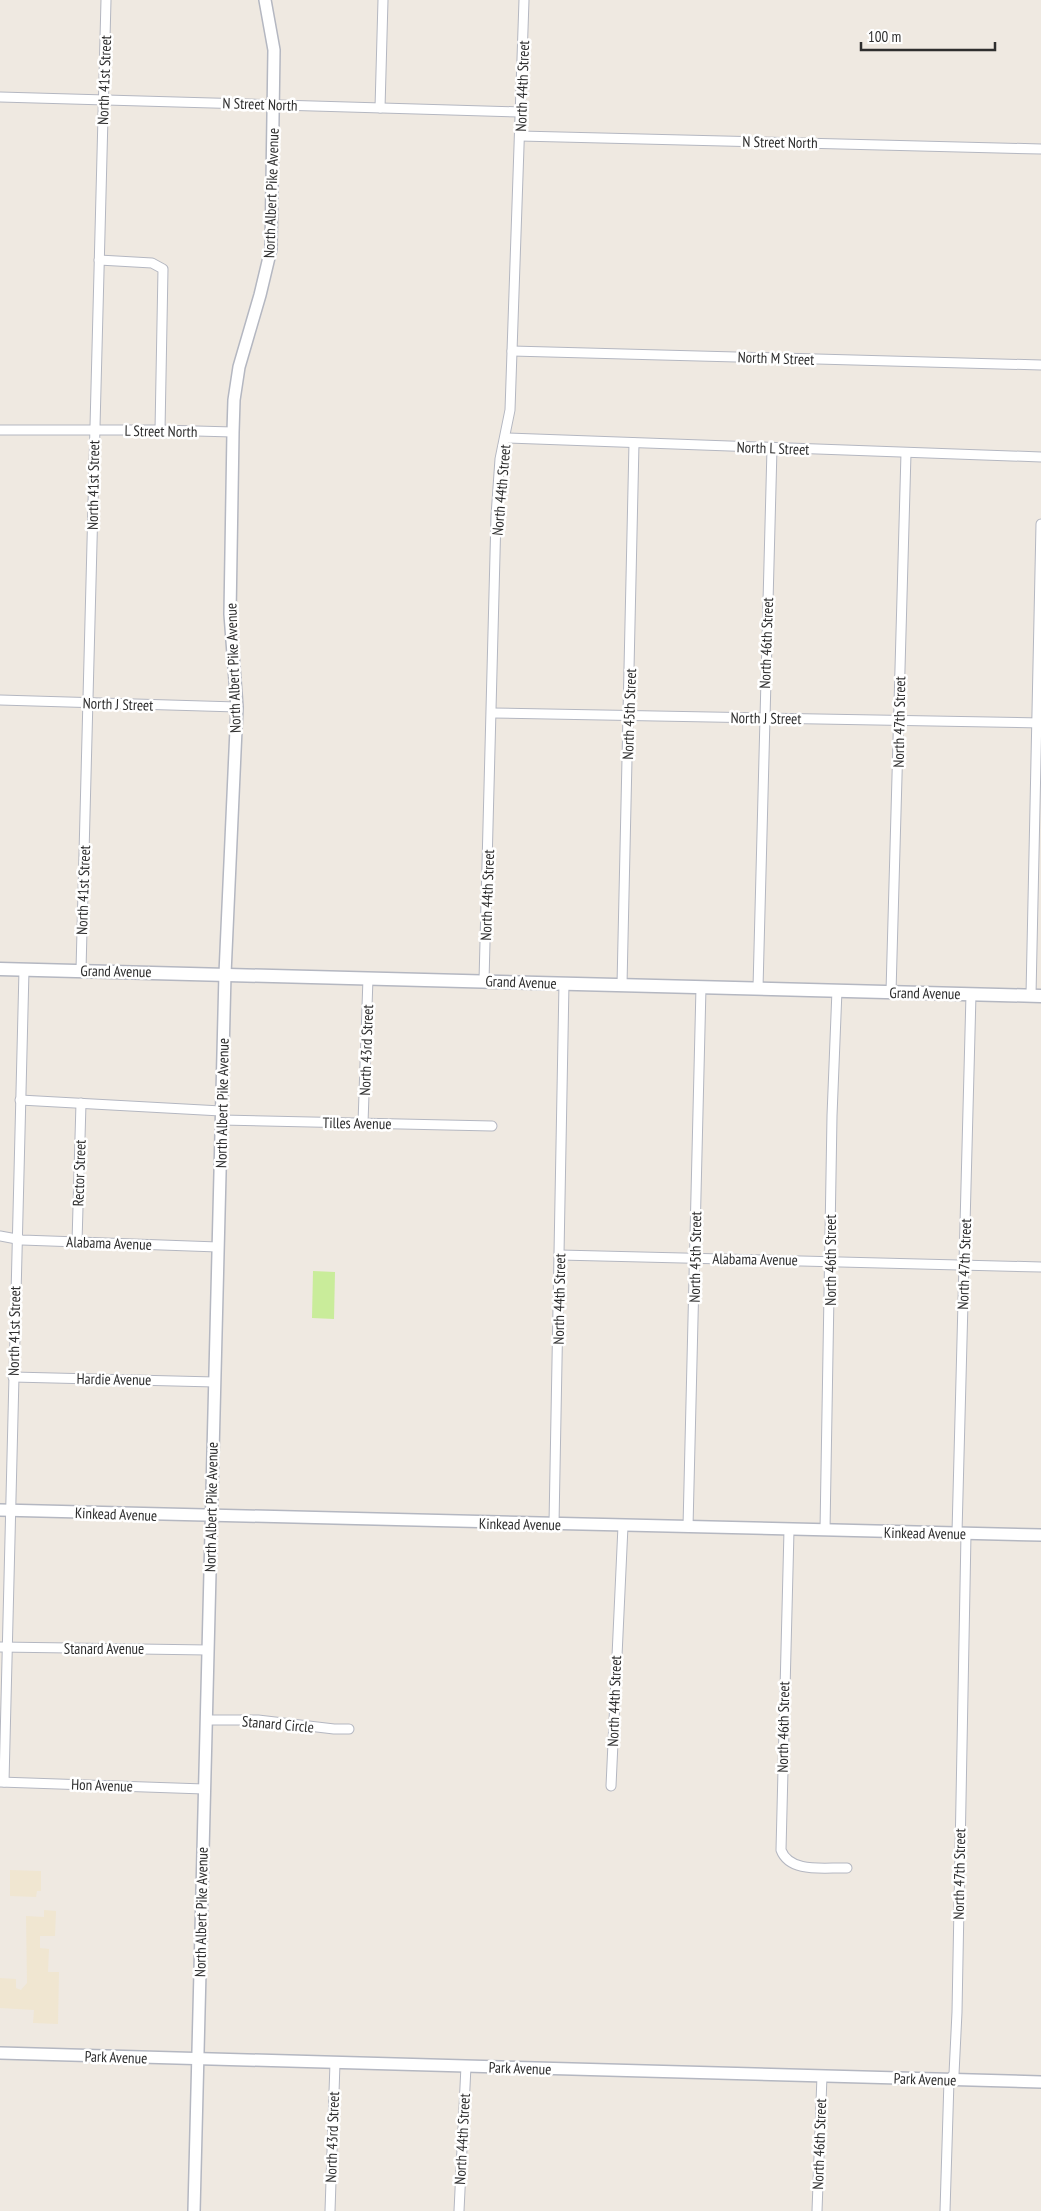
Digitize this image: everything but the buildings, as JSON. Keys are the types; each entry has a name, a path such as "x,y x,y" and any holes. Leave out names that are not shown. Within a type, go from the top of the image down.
{"main road":[{"name":"Grand Avenue","path":"0,969 1036,995"}],"street":[{"name":"North 41st Street","path":"81,970 106,0"},
{"name":"North Albert Pike Avenue","path":"194,2211 225,974 237,707 230,614 232,432 238,366 260,295 271,249 274,43 265,0"},
{"path":"380,108 383,0"},
{"name":"North 44th Street","path":"484,981 496,516 500,459 509,416 524,0"},
{"name":"N Street North","path":"0,97 521,112"},
{"name":"N Street North","path":"520,136 1041,149"},
{"path":"99,260 152,263 163,269 160,430"},
{"name":"North M Street","path":"512,351 1041,365"},
{"name":"L Street North","path":"0,430 232,432"},
{"name":"North L Street","path":"505,438 1041,458"},
{"name":"North 45th Street","path":"622,984 634,443"},
{"name":"North 46th Street","path":"758,988 763,718 772,448"},
{"name":"North 47th Street","path":"891,992 906,453"},
{"path":"1036,995 1041,524"},
{"name":"North J Street","path":"0,700 237,707"},
{"name":"North J Street","path":"492,713 1039,723"},
{"name":"North 41st Street","path":"2,1782 5,1511 13,1377 24,970"},
{"name":"North 43rd Street","path":"364,1122 368,978"},
{"name":"North 44th Street","path":"554,1524 564,983"},
{"name":"North 45th Street","path":"688,1527 701,987"},
{"name":"North 46th Street","path":"826,1530 832,1116 837,990"},
{"name":"North 47th Street","path":"945,2211 949,2080 951,2080 954,2074 957,2012 964,1265 971,994"},
{"name":"Tilles Avenue","path":"20,1100 81,1103 221,1115 492,1126"},
{"name":"Rector Street","path":"77,1242 81,1103"},
{"name":"Alabama Avenue","path":"0,1236 77,1242 218,1247"},
{"name":"Alabama Avenue","path":"560,1255 830,1260 1041,1267"},
{"name":"Hardie Avenue","path":"13,1377 215,1382"},
{"name":"Kinkead Avenue","path":"5,1511 1041,1535"},
{"name":"North 44th Street","path":"611,1786 623,1526"},
{"name":"North 46th Street","path":"789,1530 781,1850 786,1860 798,1866 847,1868"},
{"name":"Stanard Avenue","path":"4,1647 208,1650"},
{"name":"Stanard Circle","path":"206,1720 258,1720 334,1729 350,1729"},
{"name":"Hon Avenue","path":"2,1782 204,1789"},
{"name":"Park Avenue","path":"0,2053 1041,2082"},
{"name":"North 43rd Street","path":"330,2211 335,2063"},
{"name":"North 44th Street","path":"459,2211 466,2066"},
{"name":"North 46th Street","path":"817,2211 822,2076"}],"shaded area":[{"path":"10,1870 41,1871 41,1891 37,1891 36,1897 10,1896"},
{"path":"44,1910 56,1911 55,1936 40,1936 40,1948 49,1949 48,1972 59,1972 58,2024 33,2023 34,2010 0,2008 0,1978 16,1979 16,1988 21,1990 27,1983 26,1916 44,1917"}],"green space":[{"path":"313,1271 335,1272 334,1319 312,1318"}]}
